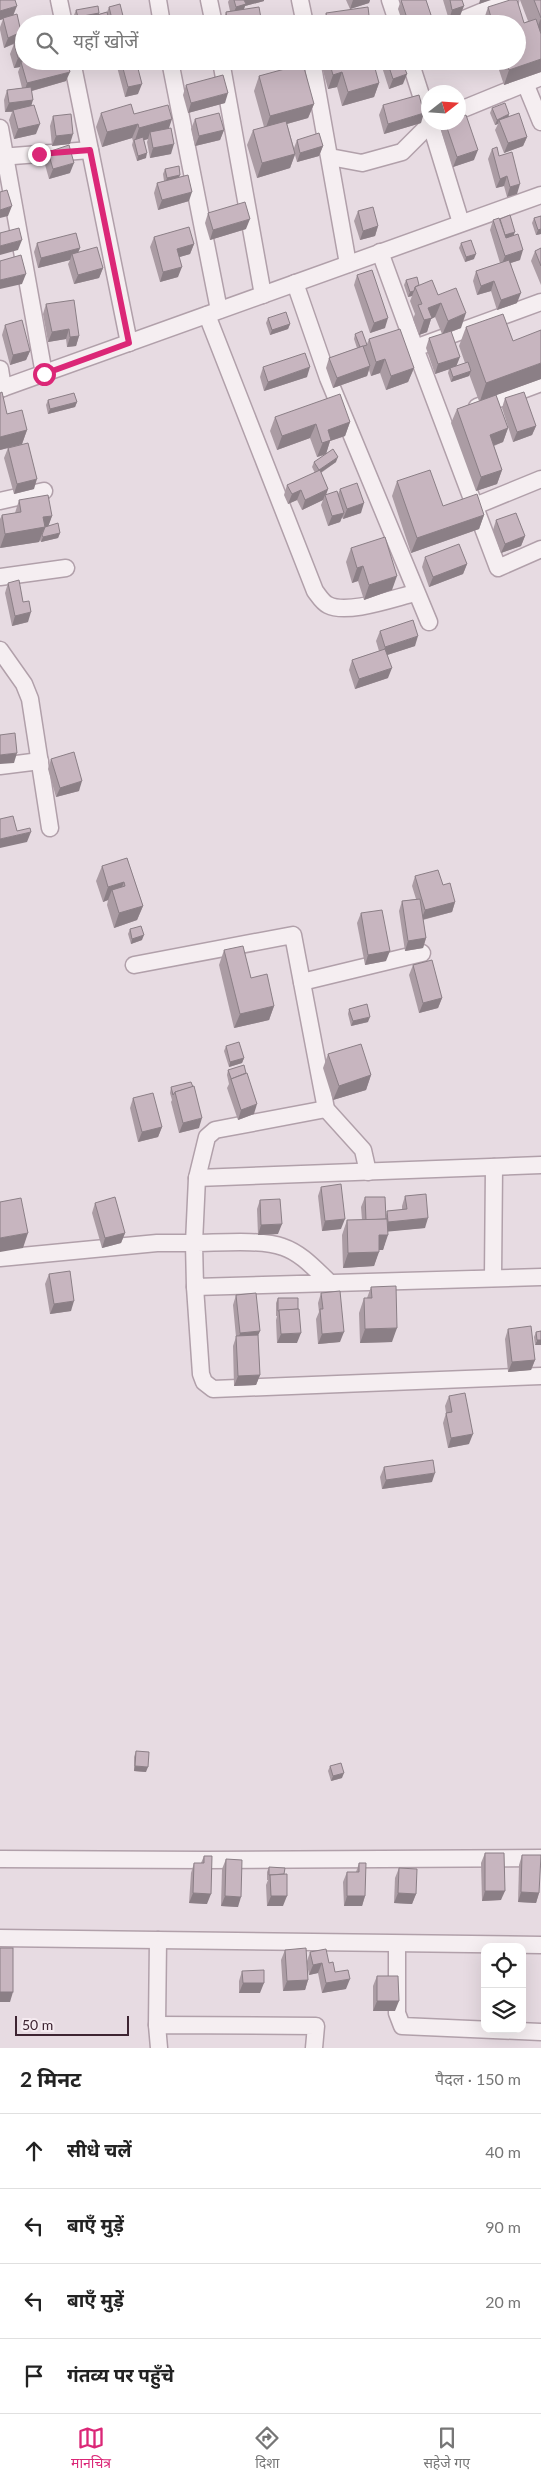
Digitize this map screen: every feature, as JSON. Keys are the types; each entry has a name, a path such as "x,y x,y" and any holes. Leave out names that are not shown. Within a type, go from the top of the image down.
{"street":[{"path":"59,0 62,15"},
{"path":"158,0 160,15"},
{"path":"210,0 212,15"},
{"path":"300,0 302,15"},
{"path":"390,0 395,15"},
{"path":"474,15 510,0"},
{"path":"74,70 129,343"},
{"path":"172,70 213,313 315,591 326,605 345,609 415,593"},
{"path":"222,70 263,294"},
{"path":"314,70 348,264"},
{"path":"413,70 421,94"},
{"path":"466,108 541,76"},
{"path":"208,83 224,80"},
{"path":"525,83 541,122"},
{"path":"175,90 192,87"},
{"path":"0,128 2,156 44,374"},
{"path":"330,157 362,163 402,152 422,130"},
{"path":"433,130 461,223"},
{"path":"2,156 90,150"},
{"path":"0,369 2,389 541,195"},
{"path":"380,252 498,568 541,549"},
{"path":"295,283 328,378 415,593 429,622"},
{"path":"415,348 541,302"},
{"path":"442,420 541,383"},
{"path":"475,506 541,480"},
{"path":"0,501 44,491"},
{"path":"0,577 66,568"},
{"path":"0,650 24,684 30,699 50,828"},
{"path":"0,766 40,761"},
{"path":"134,965 293,935 326,1109 362,1150 368,1172"},
{"path":"302,982 422,953"},
{"path":"326,1109 210,1132 204,1146 197,1178 194,1243 201,1374 204,1382 213,1389 541,1376"},
{"path":"197,1178 541,1165"},
{"path":"493,1278 494,1167"},
{"path":"0,1258 158,1243 270,1244 283,1247 301,1256 329,1282"},
{"path":"195,1287 541,1277"},
{"path":"0,1859 541,1858"},
{"path":"0,1938 541,1945"},
{"path":"158,1940 157,2025 159,2048"},
{"path":"397,1944 397,2013 402,2026 541,2032"},
{"path":"157,2025 316,2026 314,2048"}],"building":[{"path":"0,0 15,0 17,6 0,11"},
{"path":"234,0 244,0 246,4 236,7"},
{"path":"401,0 426,0 431,15 406,15"},
{"path":"450,0 462,0 464,6 452,10"},
{"path":"510,0 517,0 522,15 490,15 488,7"},
{"path":"534,0 541,0 541,18"},
{"path":"120,4 123,15 111,15 109,7"},
{"path":"98,6 99,13 77,15 76,10"},
{"path":"259,7 260,15 226,15 226,12"},
{"path":"368,7 369,15 326,15 326,13"},
{"path":"107,12 108,15 97,15"},
{"path":"17,14 15,15 15,35 8,38 3,18"},
{"path":"536,19 541,34 541,59 526,64 526,22"},
{"path":"23,70 69,70 70,72 27,83"},
{"path":"123,70 138,70 142,84 128,87"},
{"path":"281,70 305,70 314,104 270,116 259,76"},
{"path":"332,70 375,70 379,83 348,92 342,72 333,75"},
{"path":"390,70 405,70 407,74 393,79"},
{"path":"223,75 228,93 191,103 186,85"},
{"path":"31,87 33,100 9,103 7,90"},
{"path":"419,95 421,114 388,124 383,105"},
{"path":"505,103 509,114 497,120 492,108"},
{"path":"131,104 134,114 168,105 172,119 139,128 138,124 107,132 101,113"},
{"path":"34,105 40,124 18,129 13,110"},
{"path":"219,113 224,130 199,136 195,119"},
{"path":"519,113 527,137 508,143 499,120"},
{"path":"71,114 73,134 56,136 53,116"},
{"path":"466,115 478,150 457,157 448,130 466,130"},
{"path":"286,121 295,154 262,163 253,130"},
{"path":"171,128 174,144 153,148 150,132"},
{"path":"319,133 323,146 300,153 297,140"},
{"path":"143,137 147,153 138,156 134,140"},
{"path":"69,145 74,163 53,169 48,152"},
{"path":"497,147 499,156 512,152 520,184 510,187 507,176 500,179 492,149"},
{"path":"179,166 180,175 167,178 165,169"},
{"path":"188,175 192,192 162,200 157,183"},
{"path":"7,190 12,206 0,210 0,192"},
{"path":"245,202 250,219 213,230 208,213"},
{"path":"373,207 378,226 363,231 358,211"},
{"path":"510,215 515,232 505,235 500,219"},
{"path":"541,216 541,229 538,230 534,218"},
{"path":"499,218 506,238 518,234 523,250 505,256 493,220"},
{"path":"189,227 194,244 177,249 182,267 163,272 154,237"},
{"path":"19,228 22,240 0,246 0,233"},
{"path":"76,233 80,248 41,258 37,243"},
{"path":"471,240 476,254 466,257 461,243"},
{"path":"97,247 103,268 78,275 72,254"},
{"path":"541,248 541,266 535,251"},
{"path":"21,255 26,274 0,280 0,261"},
{"path":"509,260 521,293 501,300 494,281 481,286 476,271"},
{"path":"372,270 388,318 374,323 357,275"},
{"path":"417,277 419,285 415,287 414,291 410,292 406,280"},
{"path":"432,280 438,295 456,288 466,313 448,321 441,303 428,308 432,318 424,320 418,305 422,304 415,287"},
{"path":"74,300 79,336 70,337 69,329 52,332 46,304"},
{"path":"286,312 290,324 272,330 268,318"},
{"path":"503,314 513,341 541,330 541,363 486,383 466,327"},
{"path":"22,320 30,351 13,355 5,325"},
{"path":"400,329 414,368 391,376 385,359 376,362 369,339"},
{"path":"362,331 367,345 360,347 355,334"},
{"path":"451,331 460,357 438,364 429,338"},
{"path":"363,346 370,366 337,378 329,358"},
{"path":"305,353 310,367 268,382 263,367"},
{"path":"468,362 471,371 453,377 450,368"},
{"path":"2,392 7,414 22,410 27,430 0,437 0,393"},
{"path":"524,392 536,426 517,432 505,398"},
{"path":"74,393 77,402 50,409 48,400"},
{"path":"340,394 350,422 328,430 331,440 322,443 316,424 282,436 275,417"},
{"path":"496,395 508,428 490,435 502,470 481,477 457,409"},
{"path":"28,443 37,479 17,484 8,448"},
{"path":"333,449 338,457 319,470 314,462"},
{"path":"320,470 328,489 305,500 301,490 292,494 287,485"},
{"path":"430,470 443,506 477,494 484,515 417,538 397,481"},
{"path":"357,483 364,503 347,509 340,489"},
{"path":"337,491 344,513 332,516 325,495"},
{"path":"48,495 52,516 43,517 45,527 5,534 2,515 21,512 19,500"},
{"path":"516,513 525,536 505,544 496,520"},
{"path":"58,523 60,533 43,537 45,527"},
{"path":"385,537 397,576 369,585 363,566 357,568 351,548"},
{"path":"459,544 467,564 433,577 425,557"},
{"path":"19,580 23,602 29,601 31,612 15,616 8,583"},
{"path":"413,620 418,636 385,647 380,631"},
{"path":"385,649 392,668 359,679 352,660"},
{"path":"15,733 17,753 0,755 0,735"},
{"path":"74,752 82,781 60,788 51,759"},
{"path":"13,816 17,831 30,828 31,832 0,839 0,819"},
{"path":"127,858 143,906 119,913 112,890 125,886 124,882 108,887 102,866"},
{"path":"438,870 443,885 450,883 455,902 425,910 415,876"},
{"path":"420,899 426,938 408,941 402,901"},
{"path":"382,910 390,951 368,955 361,913"},
{"path":"141,926 144,935 132,939 130,929"},
{"path":"243,946 251,978 267,974 274,1006 240,1014 224,950"},
{"path":"432,960 442,998 423,1003 413,965"},
{"path":"367,1004 370,1017 353,1021 349,1009"},
{"path":"239,1042 244,1058 230,1062 226,1046"},
{"path":"361,1044 371,1075 339,1086 328,1054"},
{"path":"244,1065 246,1073 231,1079 228,1070"},
{"path":"247,1073 257,1104 241,1110 231,1079"},
{"path":"191,1082 193,1087 175,1092 173,1095 171,1087"},
{"path":"194,1086 202,1118 183,1123 175,1092"},
{"path":"153,1093 162,1127 142,1132 133,1098"},
{"path":"341,1184 345,1219 325,1221 321,1187"},
{"path":"426,1194 428,1218 388,1222 387,1211 407,1209 405,1196"},
{"path":"115,1197 125,1233 105,1238 95,1203"},
{"path":"365,1197 385,1197 386,1219 366,1220"},
{"path":"21,1198 28,1233 0,1238 0,1202"},
{"path":"280,1199 282,1224 261,1225 260,1200"},
{"path":"387,1219 388,1235 379,1235 379,1252 348,1253 347,1220"},
{"path":"70,1271 74,1301 54,1304 49,1274"},
{"path":"396,1286 397,1328 365,1329 364,1298 372,1298 371,1287"},
{"path":"340,1291 344,1332 322,1334 320,1309 323,1309 321,1293"},
{"path":"256,1293 260,1331 240,1333 236,1295"},
{"path":"278,1298 298,1298 298,1309 278,1311"},
{"path":"299,1309 301,1333 281,1334 279,1310"},
{"path":"531,1326 535,1360 512,1362 508,1329"},
{"path":"541,1331 541,1340 537,1340 536,1332"},
{"path":"258,1335 260,1375 238,1376 236,1336"},
{"path":"465,1393 473,1434 451,1438 446,1413 452,1412 449,1396"},
{"path":"433,1460 435,1473 386,1480 384,1467"},
{"path":"136,1751 149,1752 148,1767 135,1766"},
{"path":"341,1763 344,1773 333,1776 330,1766"},
{"path":"485,1853 504,1853 505,1891 485,1891"},
{"path":"522,1855 541,1855 539,1893 521,1892"},
{"path":"204,1856 212,1856 211,1894 193,1893 194,1863 204,1863"},
{"path":"226,1859 242,1860 241,1897 225,1896"},
{"path":"359,1863 366,1863 365,1896 347,1896 347,1872 359,1872"},
{"path":"269,1867 285,1868 284,1874 269,1875"},
{"path":"399,1868 417,1869 416,1894 398,1893"},
{"path":"287,1874 287,1896 271,1896 270,1875"},
{"path":"0,1948 13,1948 13,1992 0,1992"},
{"path":"306,1948 308,1980 287,1981 285,1950"},
{"path":"326,1949 329,1963 333,1962 335,1972 348,1970 350,1979 326,1983 322,1963 313,1965 310,1952"},
{"path":"264,1970 264,1983 243,1983 242,1971"},
{"path":"377,1976 398,1976 399,2001 377,2001"}],"route":[{"path":"39,154 90,150 129,343 44,374"}]}
